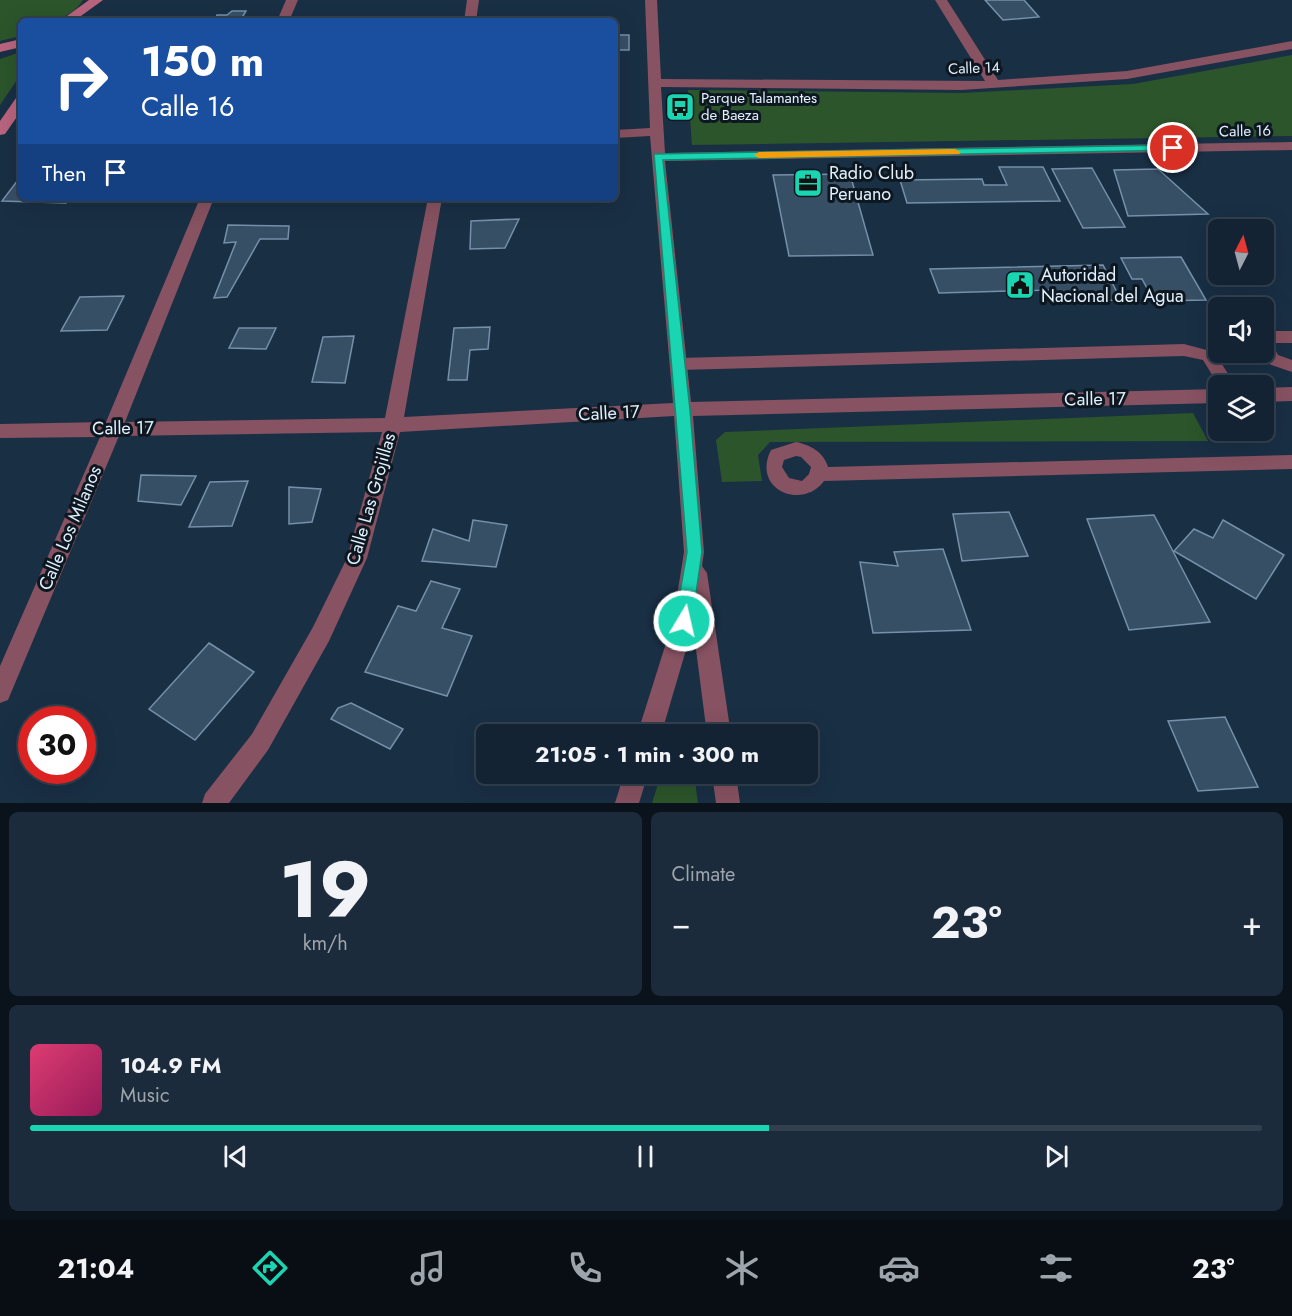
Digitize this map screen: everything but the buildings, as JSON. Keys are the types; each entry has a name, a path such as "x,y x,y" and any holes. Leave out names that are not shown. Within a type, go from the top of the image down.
{"main road":[{"path":"80,16 91,0"},
{"path":"80,16 97,0"},
{"path":"0,48 18,44"},
{"path":"0,131 18,105"}],"street":[{"path":"284,18 292,0"},
{"path":"470,18 473,0"},
{"path":"651,0 656,132 679,364 694,552 717,724"},
{"path":"941,0 994,84"},
{"name":"Calle 14","path":"654,83 994,84 1127,75 1292,45"},
{"path":"618,134 656,132"},
{"name":"Calle 16","path":"658,157 1292,146"},
{"name":"Calle Los Milanos","path":"0,692 113,428 206,201"},
{"name":"Calle Las Grojillas","path":"214,803 260,742 330,615 357,558 393,425 434,201"},
{"path":"1274,395 1292,394"},
{"name":"Calle 17","path":"0,431 393,425 683,410 1208,396"},
{"path":"652,724 684,621 694,552"},
{"path":"627,803 633,784"},
{"path":"725,784 728,803"}],"lane":[{"path":"1292,337 1272,337 1264,344 1272,359 1292,366"},
{"path":"679,364 1184,350 1208,356 1221,375"},
{"path":"820,474 1292,462"}],"green space":[{"path":"0,0 83,0 77,8 60,18 18,18 18,37 0,41"},
{"path":"18,53 18,78 0,105 0,59"},
{"path":"1292,55 1292,136 692,145 688,90 963,93 1133,84"},
{"path":"1193,413 1208,441 770,442 758,455 762,481 722,482 716,440 725,432"},
{"path":"658,784 695,784 698,803 652,803"}],"slow traffic":[{"path":"759,155 955,152"}],"place":[{"name":"Parque Talamantes de Baeza","path":"680,107"},
{"name":"Radio Club Peruano","path":"808,183"},
{"name":"Autoridad Nacional del Agua","path":"1020,285"}],"route":[{"path":"684,621 694,552 683,410 658,157 1173,148"}]}
